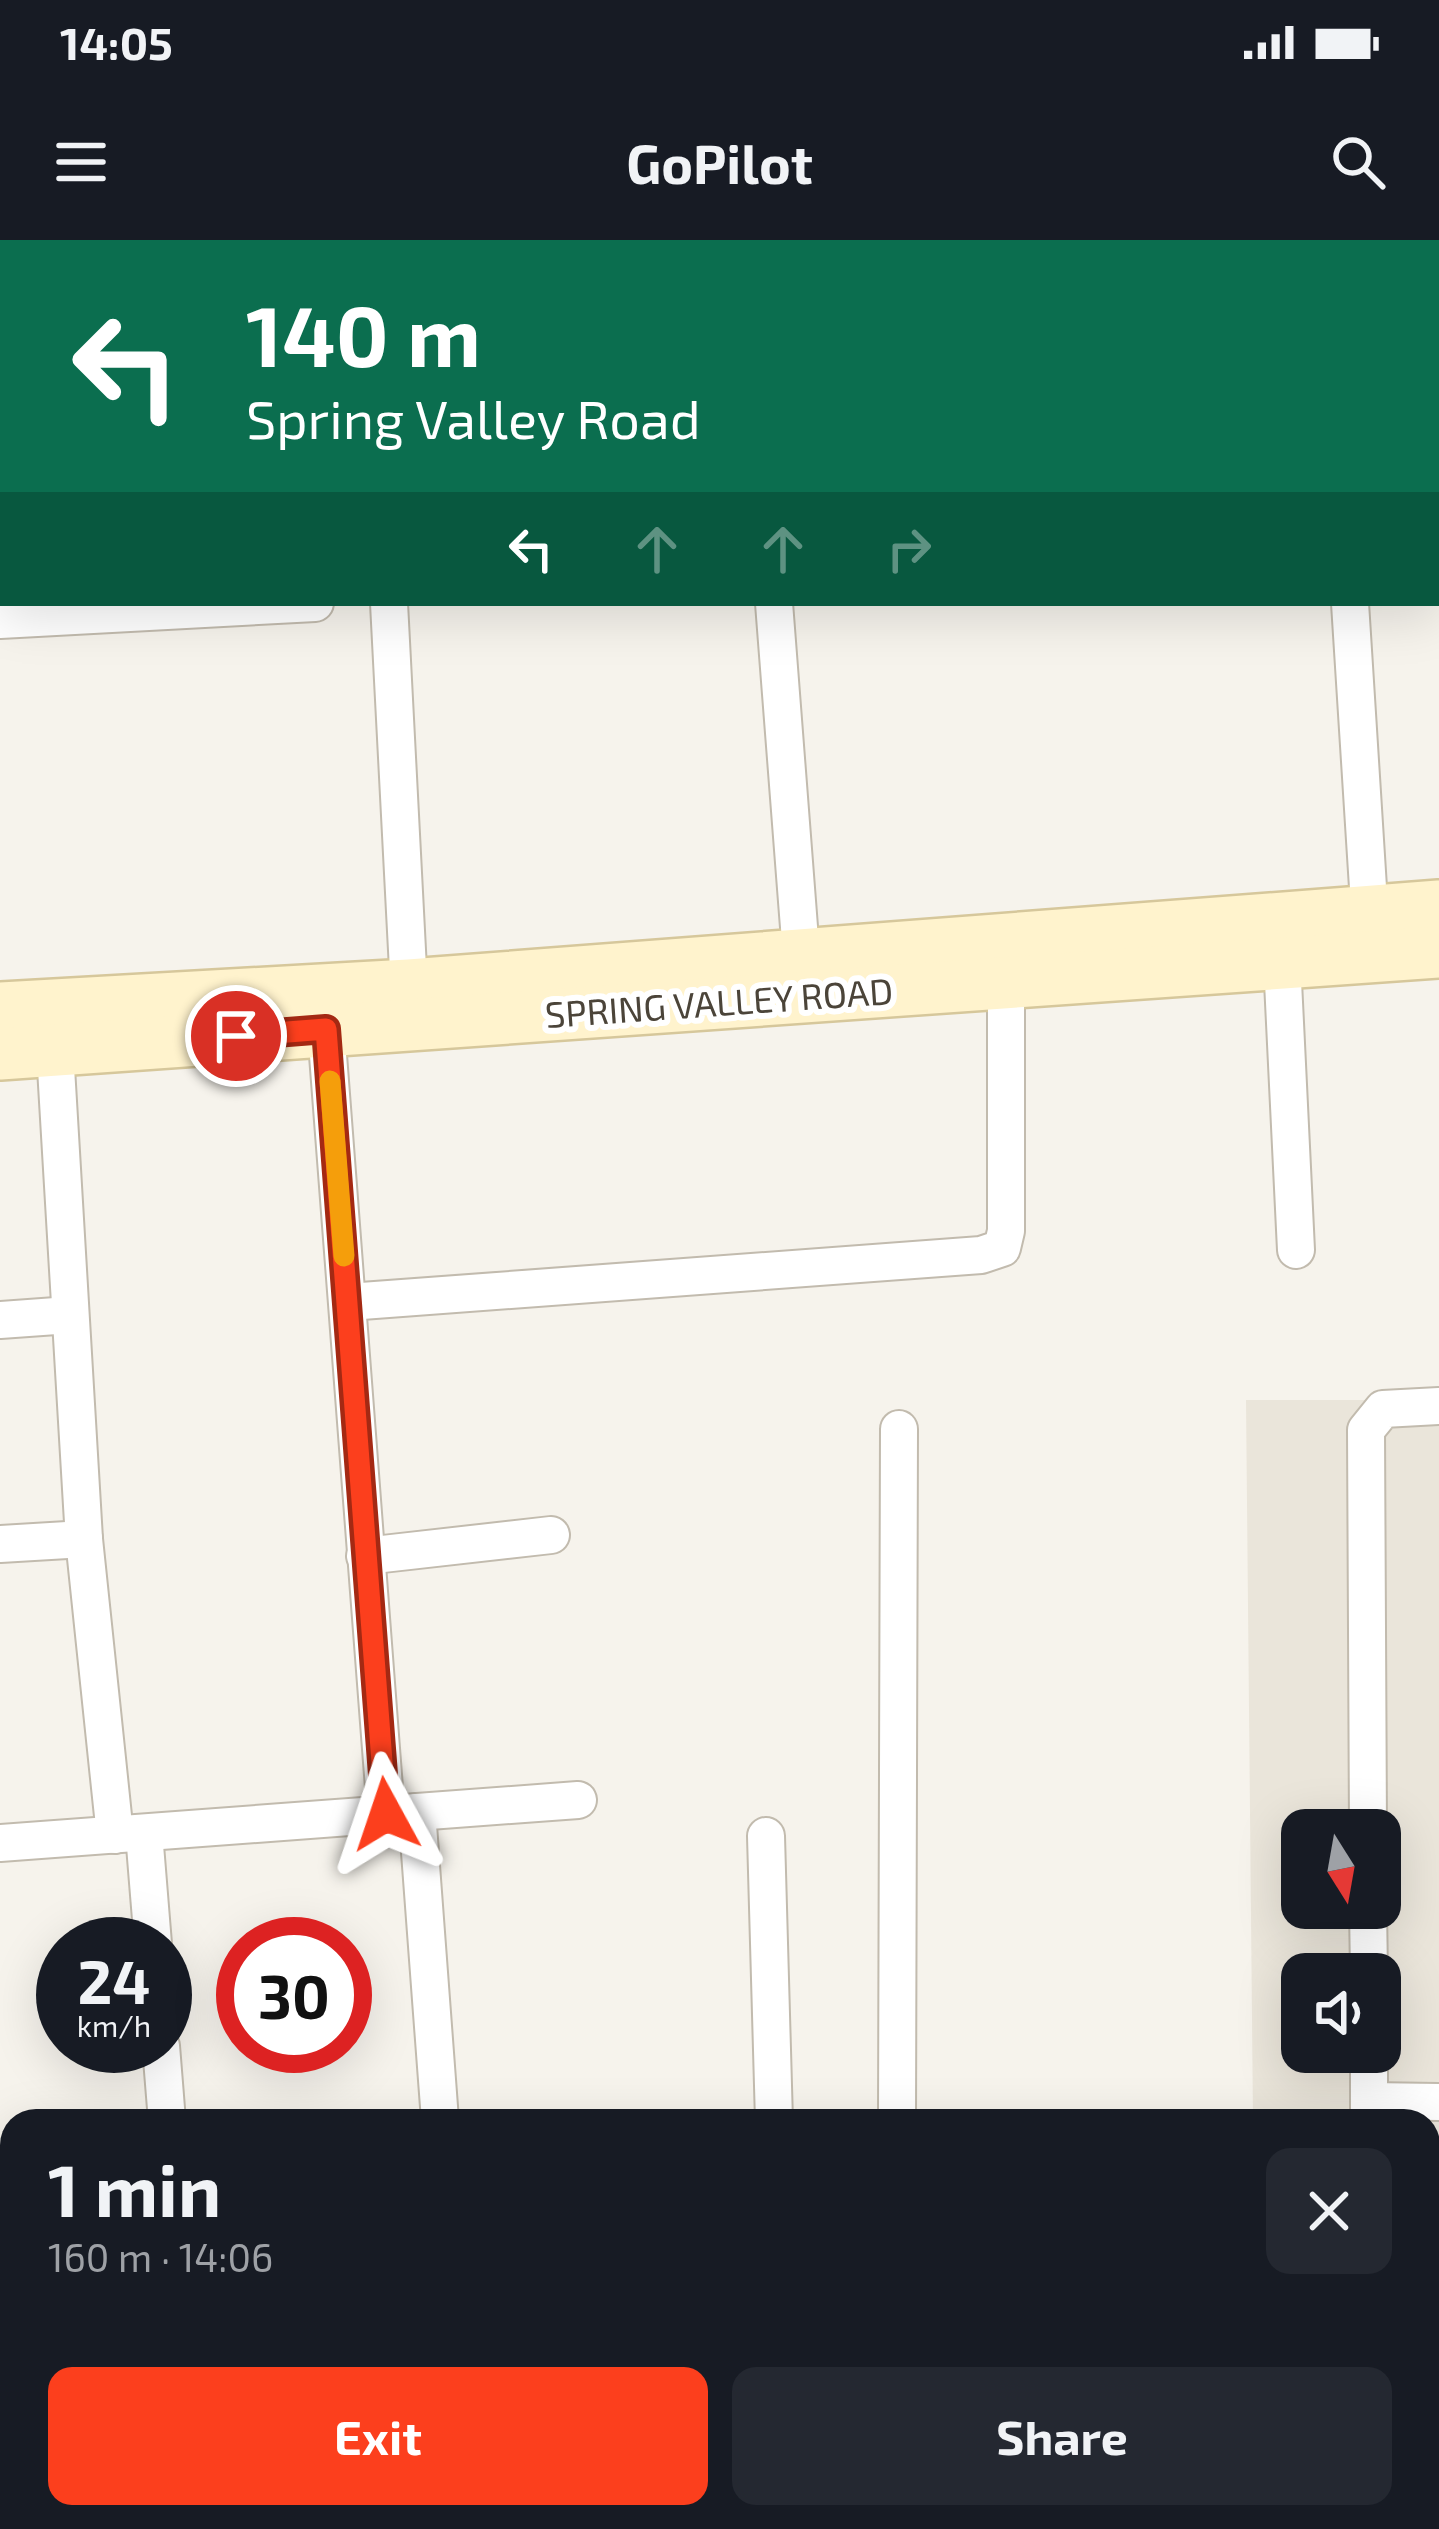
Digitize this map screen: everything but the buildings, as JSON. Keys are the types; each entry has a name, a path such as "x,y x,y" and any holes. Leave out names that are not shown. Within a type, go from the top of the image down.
{"street":[{"path":"14,614 233,606"},
{"path":"389,606 410,1004"},
{"path":"774,606 801,953"},
{"path":"1350,606 1371,935"},
{"name":"SPRING VALLEY ROAD","path":"0,1009 410,1004 1006,981 1282,962 1371,935 1439,906"},
{"name":"SPRING VALLEY ROAD","path":"0,1054 326,1029 410,1004 801,953 1371,935 1439,952"},
{"path":"1282,962 1296,1250"},
{"path":"348,1302 981,1255 1002,1248 1006,1231 1006,981"},
{"path":"326,1029 365,1556 439,2109"},
{"path":"56,1052 84,1539 129,1834 147,1917"},
{"path":"0,1319 70,1315"},
{"path":"1368,1809 1366,1430 1383,1409 1439,1406"},
{"path":"897,2109 899,1429"},
{"path":"365,1556 551,1535"},
{"path":"0,1544 84,1539"},
{"path":"0,1843 578,1800"},
{"path":"766,1836 774,2109"},
{"path":"163,2073 166,2109"},
{"path":"1369,2073 1369,2109"},
{"path":"1385,2109 1439,2102"}],"shaded area":[{"path":"1246,1400 1439,1400 1439,2109 1253,2109"}],"slow traffic":[{"path":"330,1081 344,1256"}],"route":[{"path":"236,1036 326,1029 386,1814"}]}
